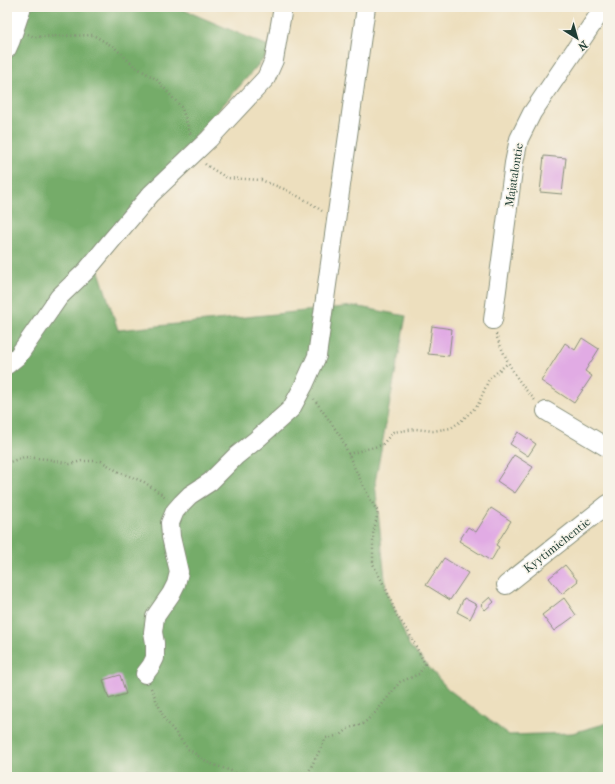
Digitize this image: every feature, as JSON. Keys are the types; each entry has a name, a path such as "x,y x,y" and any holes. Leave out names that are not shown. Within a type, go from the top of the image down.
{"street":[{"path":"7,48 22,7"},
{"path":"7,365 18,356 59,297 87,270 151,194 210,139 266,78 274,60 283,7"},
{"path":"145,674 155,658 153,632 155,617 171,594 176,584 179,572 171,537 170,523 175,511 178,506 190,495 210,482 236,456 291,409 317,356 366,7"},
{"name":"Majatalontie","path":"493,320 514,163 519,139 532,113 604,7"},
{"path":"546,411 608,448"},
{"name":"Kyytimiehentie","path":"506,585 608,504"}],"path":[{"path":"15,28 34,37 93,35 114,47 134,66 156,79 182,108 197,150 206,165 227,178 261,180 284,189 325,213 336,223"},
{"path":"493,320 497,338 513,372 528,393 546,411"},
{"path":"348,454 382,445 393,432 416,429 434,431 451,428 478,405 489,379 508,363"},
{"path":"304,385 341,437 371,501 378,512 373,534 373,564 386,589 397,616 408,631 425,664 419,674 400,682 376,712 363,724 349,728 341,735 326,738 306,777"},
{"path":"7,463 24,457 47,459 70,464 82,461 101,461 120,472 144,482 178,506"},
{"path":"145,674 164,718 188,749 209,763 234,772 241,777"}],"green space":[{"path":"7,7 177,7 273,48 93,253 118,330 354,306 406,316 375,482 386,589 409,645 448,689 509,735 572,733 608,723 608,777 7,777"}],"building":[{"path":"544,156 566,158 562,194 540,192"},
{"path":"432,326 452,329 449,356 428,354"},
{"path":"582,338 599,349 585,371 592,376 574,403 541,381 565,343 575,350"},
{"path":"518,432 536,444 528,456 510,444"},
{"path":"514,455 533,467 515,493 497,481"},
{"path":"491,508 511,521 496,545 499,547 491,561 459,541 468,527 476,532"},
{"path":"444,558 468,573 450,600 426,585"},
{"path":"565,565 578,581 562,594 549,578"},
{"path":"490,597 494,602 485,610 481,605"},
{"path":"464,598 477,605 470,619 457,612"},
{"path":"564,598 576,615 554,631 542,615"},
{"path":"120,675 126,694 109,699 103,680"},
{"path":"145,772 162,775 162,777 144,777"}]}
